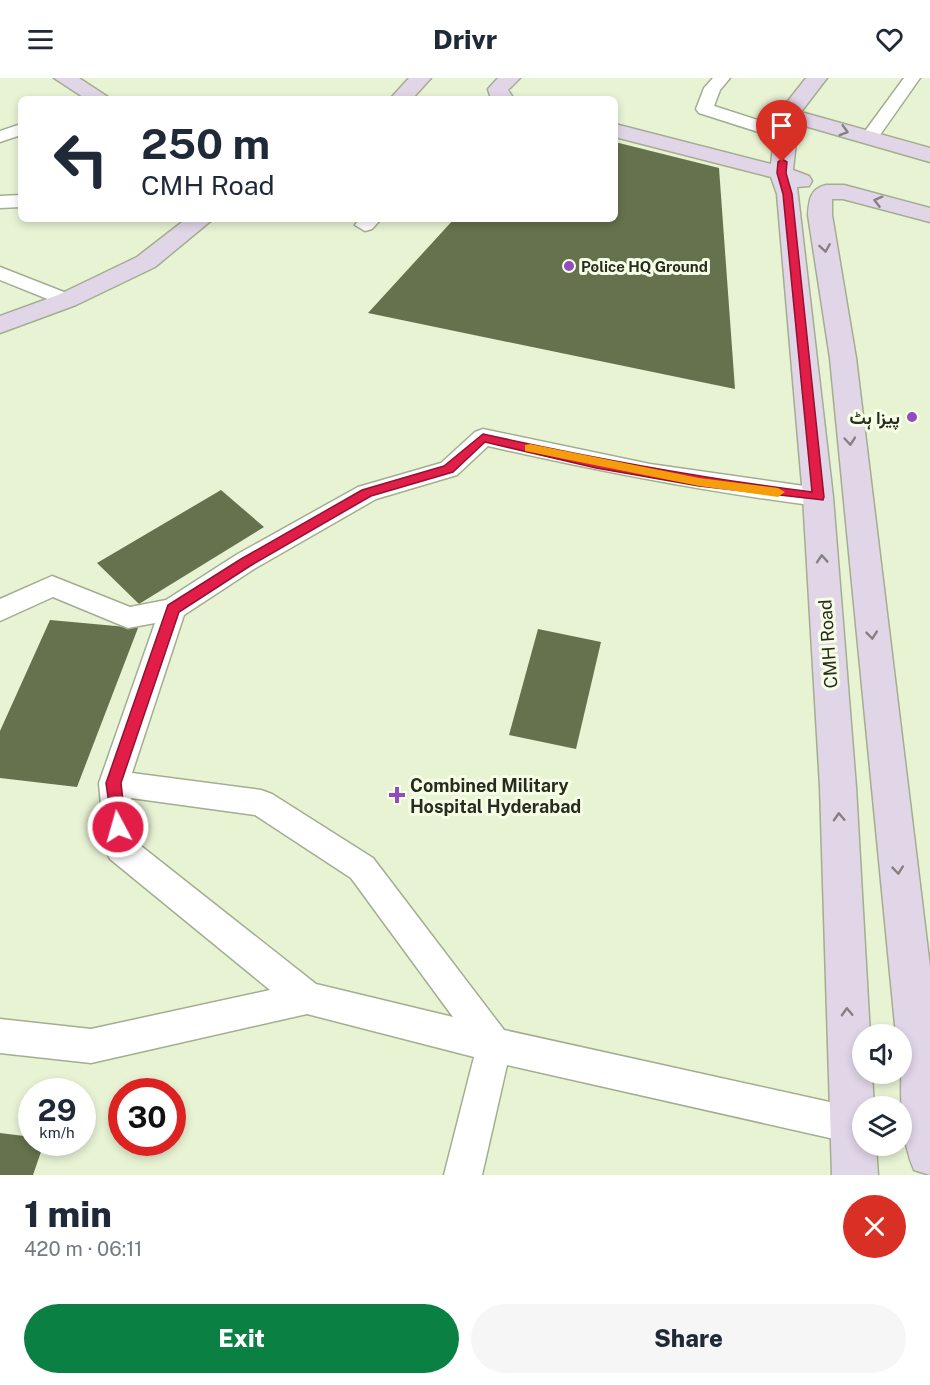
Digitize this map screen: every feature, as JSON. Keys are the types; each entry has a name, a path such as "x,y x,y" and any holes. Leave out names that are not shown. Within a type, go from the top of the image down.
{"main road":[{"path":"64,78 94,96"},
{"path":"403,96 421,78"},
{"path":"499,96 498,89 510,78"},
{"path":"817,78 787,125 869,138 930,155"},
{"name":"CMH Road","path":"787,125 781,173 788,194 817,484 838,787 852,1125"},
{"path":"618,131 781,173 826,192 844,192 930,215"},
{"path":"826,192 820,198 820,215 843,358 854,477 930,1154"},
{"path":"0,325 67,300 146,262 197,222"},
{"path":"817,484 854,477"},
{"name":"CMH Road","path":"854,1156 855,1175"}],"street":[{"path":"722,78 712,88 705,109 787,125"},
{"path":"869,138 912,78 930,82"},
{"path":"0,137 18,130"},
{"path":"0,202 18,201"},
{"path":"0,273 67,300"},
{"path":"0,611 52,586 128,618 173,609 245,562 367,493 449,469 483,438 596,464 709,483 817,484"},
{"path":"173,609 114,783 121,849 307,998 494,1046 852,1125"},
{"path":"114,783 261,803 362,868 494,1046"},
{"path":"0,1036 91,1046 307,998"},
{"path":"463,1175 494,1046"}],"building":[{"name":"Police HQ Ground","path":"618,143 719,168 735,389 368,313 451,222 618,222"},
{"path":"221,490 264,527 139,604 97,563"},
{"path":"50,620 138,628 77,787 0,778 0,731"},
{"path":"538,629 601,642 576,749 509,735"},
{"path":"0,1133 18,1135 18,1156 40,1156 33,1175 0,1175"}],"slow traffic":[{"path":"530,448 596,464 699,482 778,492"}],"place":[{"name":"Police HQ Ground","path":"569,266"},
{"name":"پیزا ہٹ","path":"912,417"},
{"name":"Combined Military Hospital Hyderabad","path":"397,795"}],"route":[{"path":"118,827 114,783 173,609 245,562 367,493 449,469 483,438 596,464 699,482 818,497 788,194 781,173 782,162"}]}
